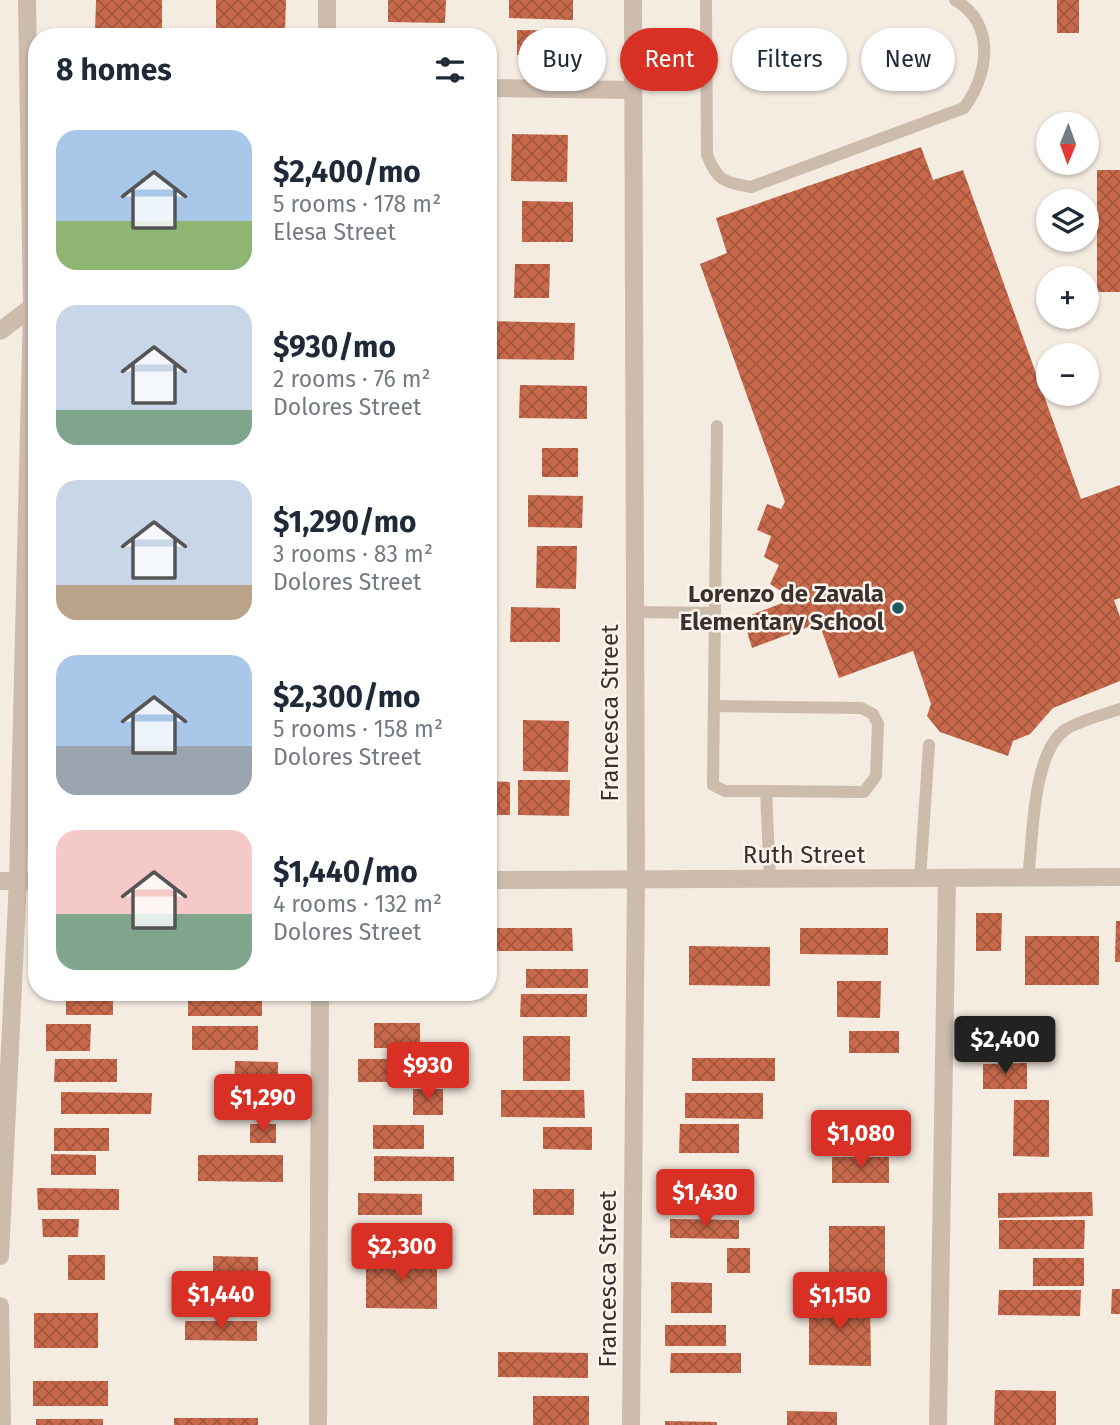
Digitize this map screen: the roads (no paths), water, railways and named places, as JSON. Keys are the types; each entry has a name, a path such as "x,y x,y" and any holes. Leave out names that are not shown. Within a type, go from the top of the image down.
{"street":[{"path":"27,0 29,28"},
{"path":"327,0 327,28"},
{"name":"Francesca Street","path":"633,0 633,28"},
{"path":"497,88 620,90"},
{"name":"Francesca Street","path":"631,1425 636,880 632,91"},
{"path":"0,331 28,310"},
{"path":"0,1256 9,881 28,407"},
{"name":"Ruth Street","path":"497,880 1120,877"},
{"path":"938,1425 947,879"},
{"path":"9,881 28,881"},
{"path":"318,1425 320,1001"},
{"path":"0,1306 2,1425"}],"lane":[{"path":"706,0 707,155 715,175 728,183 751,187 964,108 981,78 985,66 985,45 976,22 955,0"},
{"path":"715,706 860,708 873,714 878,724 876,776 864,792 725,791 713,785 718,426"},
{"path":"635,612 715,613"},
{"path":"1028,878 1043,759 1052,741 1066,728 1120,709"},
{"path":"920,879 929,744"},
{"path":"766,790 770,880"}],"place":[{"name":"Lorenzo de Zavala Elementary School","path":"898,608"}]}
